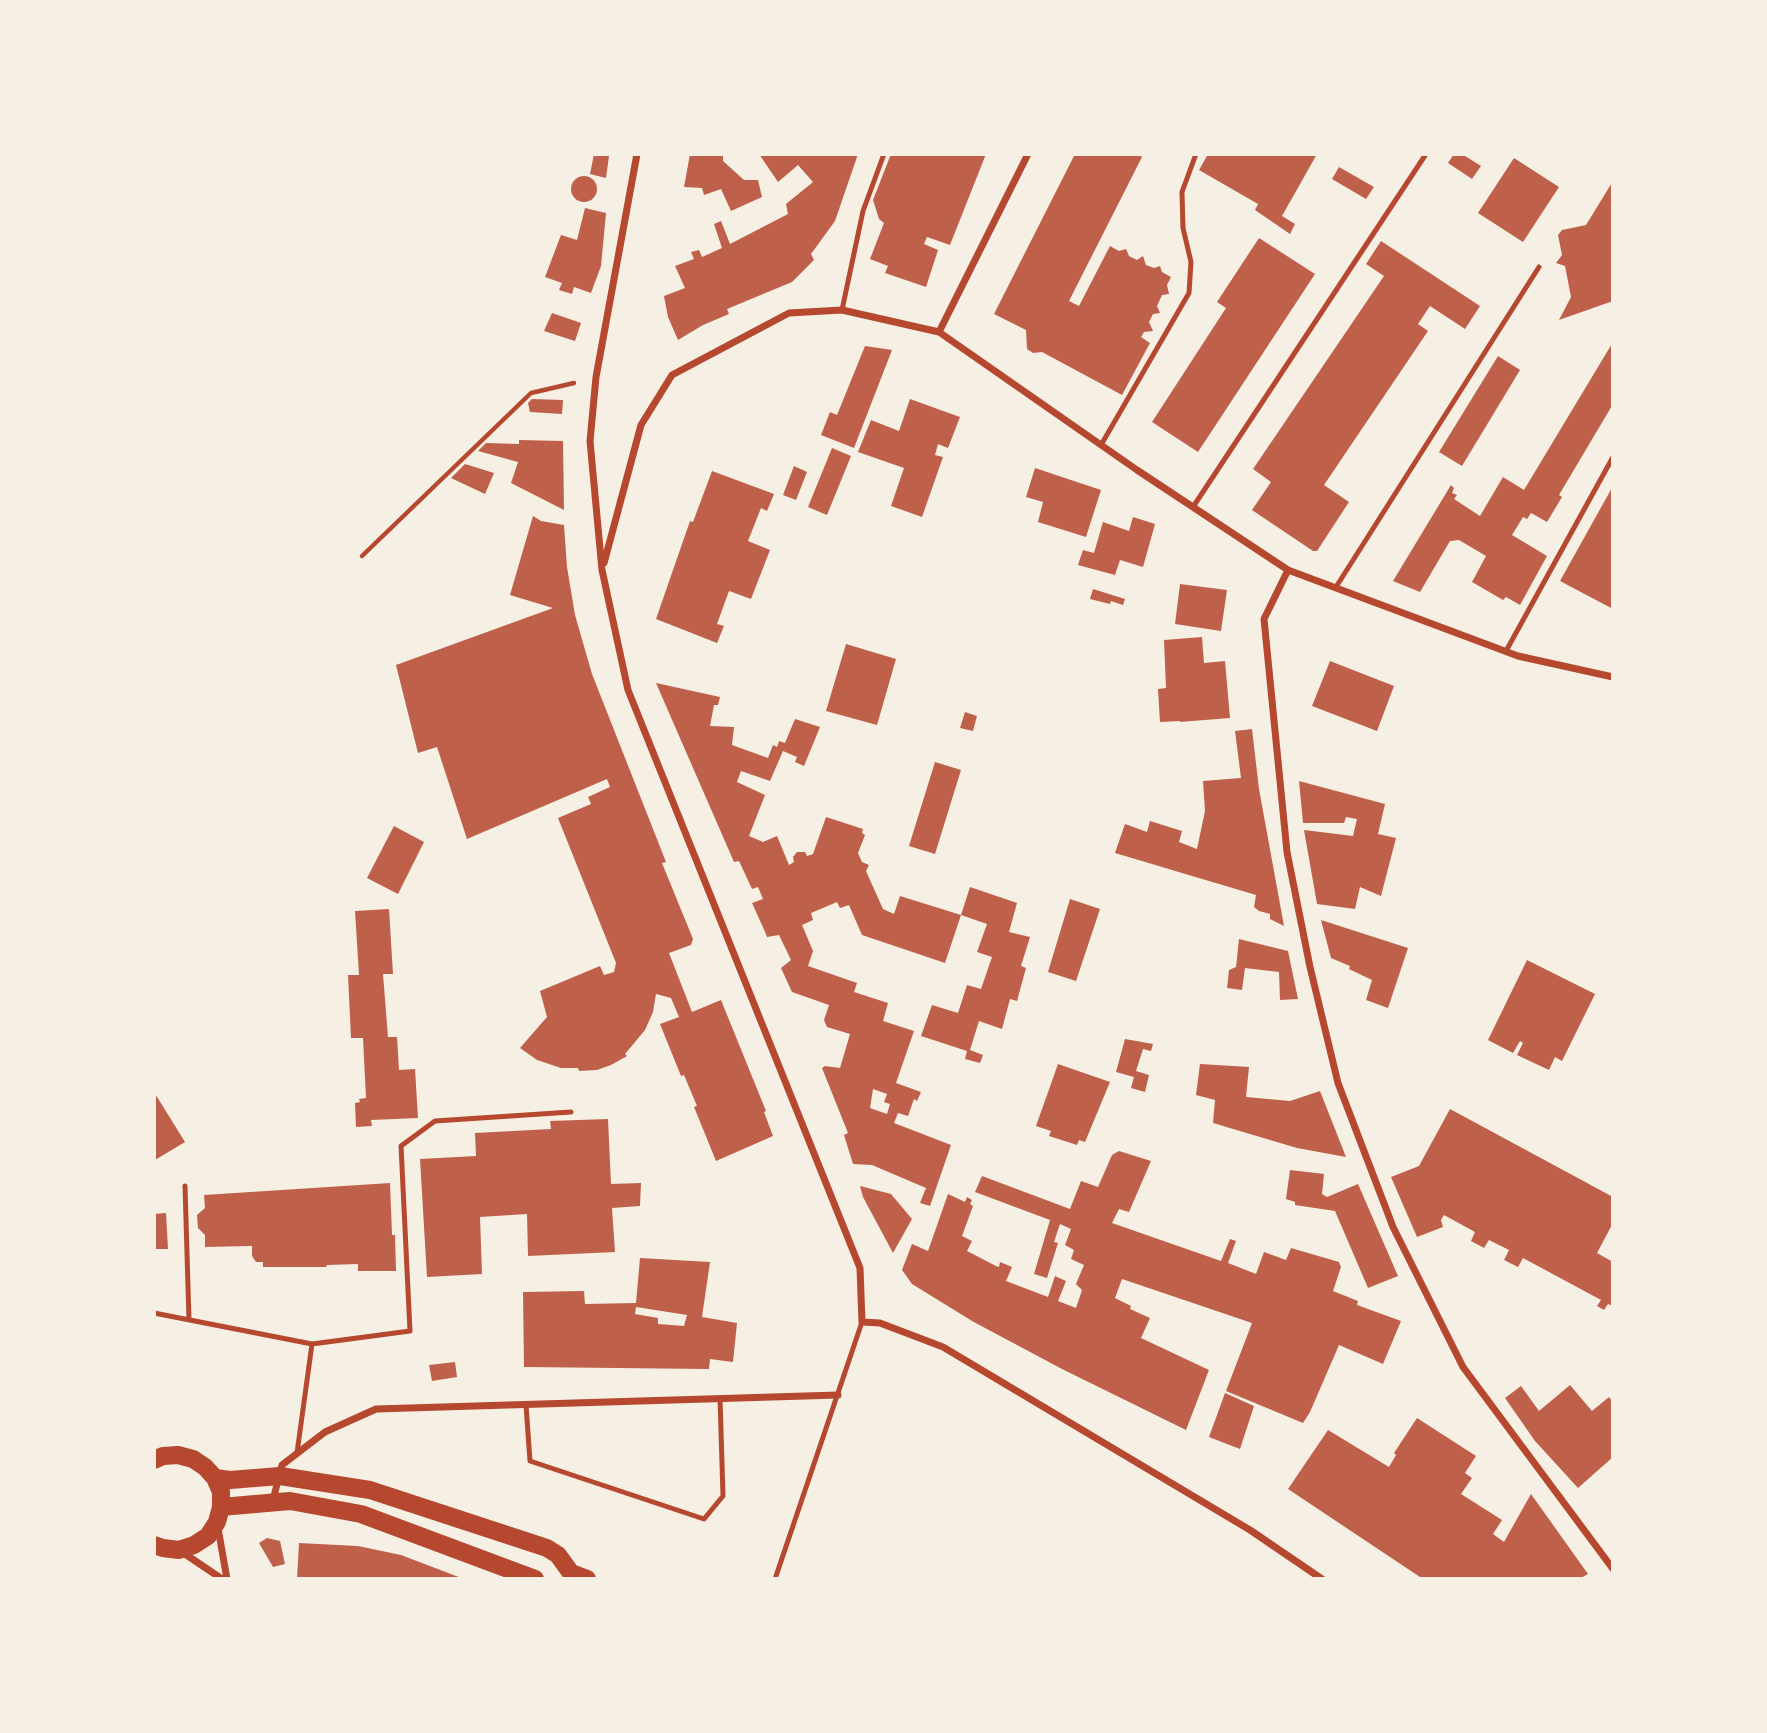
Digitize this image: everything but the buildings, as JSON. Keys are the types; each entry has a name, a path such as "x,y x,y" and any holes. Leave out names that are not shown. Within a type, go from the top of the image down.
{"main road":[{"path":"154,1460 178,1455 193,1459 205,1466 215,1478 221,1492 219,1515 208,1536 194,1545 162,1549"},
{"path":"215,1478 230,1480 280,1476 370,1490 547,1548 558,1555 572,1577"},
{"path":"219,1515 290,1500 361,1514 535,1579"}],"street":[{"path":"637,154 596,377 590,442 602,570 628,690 860,1268 862,1322 880,1323 943,1347 1251,1530 1322,1579"},
{"path":"939,332 1028,154"},
{"path":"602,570 640,425 673,375 789,313 842,310 939,332 1288,570 1506,651 1612,675"},
{"path":"1288,570 1264,619 1287,852 1310,967 1338,1083 1394,1227 1463,1367 1613,1569"},
{"path":"272,1502 282,1465 325,1432 376,1409 838,1395"},
{"path":"162,1549 224,1579 225,1562 219,1515"}],"lane":[{"path":"842,310 863,211 884,154"},
{"path":"1101,445 1189,293 1191,262 1183,228 1182,192 1196,154"},
{"path":"1193,507 1426,154"},
{"path":"1336,587 1539,267"},
{"path":"1506,651 1613,457"},
{"path":"154,1313 312,1344 410,1331 401,1146 435,1121 571,1112"},
{"path":"186,1186 189,1320"},
{"path":"775,1579 862,1322"},
{"path":"297,1452 312,1344"},
{"path":"526,1405 530,1461 704,1519 723,1496 720,1398"}],"path":[{"path":"362,556 531,393 596,377"}]}
